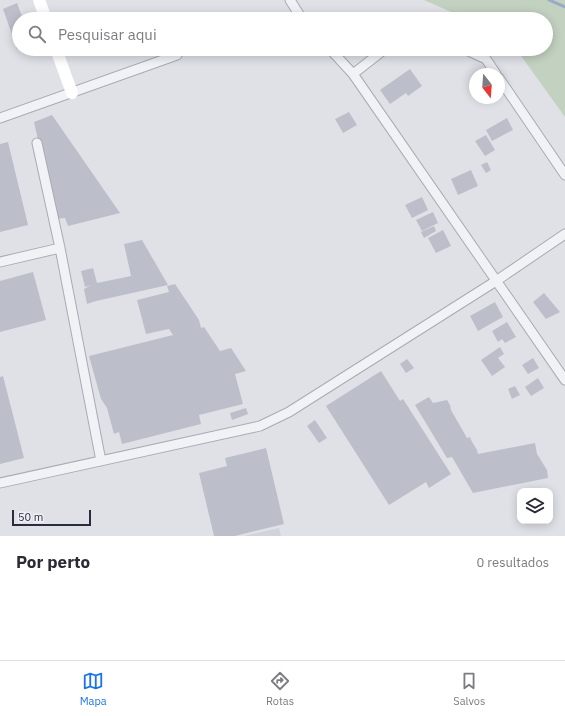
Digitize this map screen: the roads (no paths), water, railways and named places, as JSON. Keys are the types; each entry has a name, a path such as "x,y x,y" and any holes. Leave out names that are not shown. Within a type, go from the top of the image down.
{"street":[{"path":"39,0 43,12"},
{"path":"290,0 298,12"},
{"path":"59,56 72,92"},
{"path":"0,118 174,56"},
{"path":"336,56 353,74 565,380"},
{"path":"353,74 376,56"},
{"path":"479,56 486,59 492,68"},
{"path":"505,87 565,176"},
{"path":"37,143 60,248 101,460"},
{"path":"0,483 260,426 288,412 496,281 565,234"},
{"path":"0,262 60,248"}],"waterway":[{"path":"549,0 565,7"}]}
